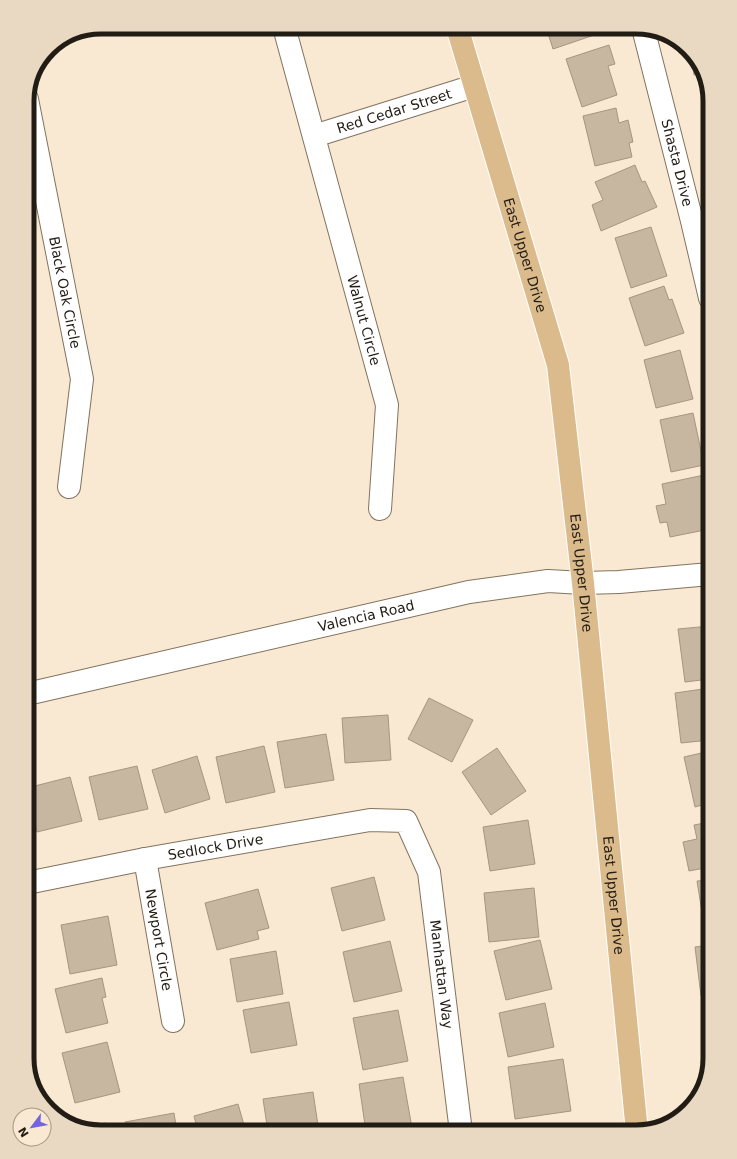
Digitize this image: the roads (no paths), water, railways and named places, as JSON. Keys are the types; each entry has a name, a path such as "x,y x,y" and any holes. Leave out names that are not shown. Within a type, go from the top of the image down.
{"main road":[{"name":"East Upper Drive","path":"459,34 558,365 583,583 636,1125"}],"street":[{"name":"Walnut Circle","path":"286,34 387,405 380,508"},
{"name":"Shasta Drive","path":"645,35 701,219 703,237"},
{"name":"Red Cedar Street","path":"314,136 474,86"},
{"name":"Black Oak Circle","path":"34,135 82,379 68,488"},
{"name":"Valencia Road","path":"34,692 469,592 548,581 583,583 624,582 703,575"},
{"name":"Sedlock Drive","path":"34,882 145,859 370,820 406,822"},
{"name":"Manhattan Way","path":"406,822 429,872 460,1125"},
{"name":"Newport Circle","path":"145,859 173,1021"}]}
